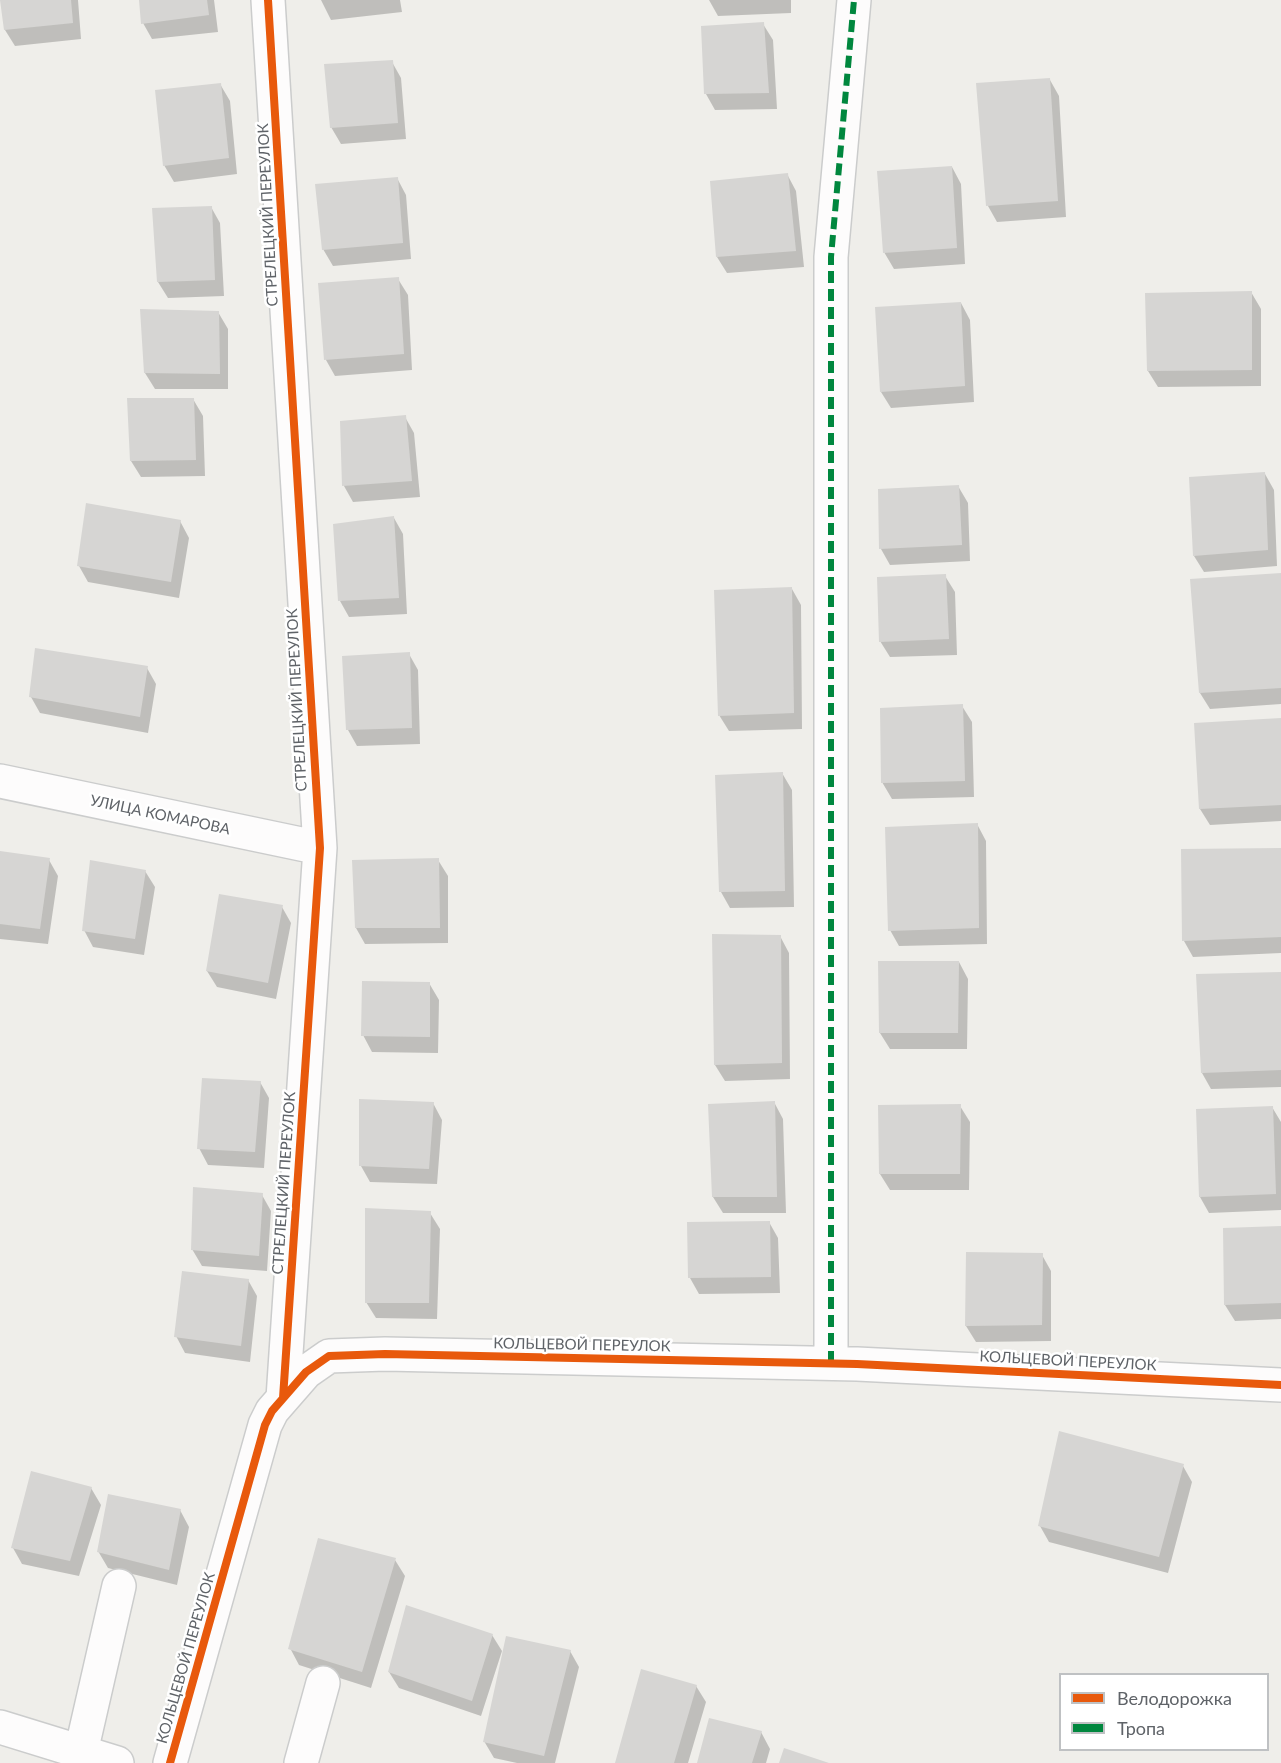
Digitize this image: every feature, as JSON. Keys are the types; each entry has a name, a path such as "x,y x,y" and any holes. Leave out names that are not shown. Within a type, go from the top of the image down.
{"street":[{"name":"СТРЕЛЕЦКИЙ ПЕРЕУЛОК","path":"268,0 320,848 283,1398"},
{"path":"831,1364 831,257 854,0"},
{"name":"УЛИЦА КОМАРОВА","path":"0,781 320,848"},
{"name":"КОЛЬЦЕВОЙ ПЕРЕУЛОК","path":"170,1763 265,1425 283,1398 316,1363 329,1356 352,1354 831,1364 1281,1385"},
{"path":"81,1752 118,1586"},
{"path":"301,1763 323,1683"},
{"path":"0,1727 117,1763"}],"building":[{"path":"0,0 71,0 73,23 4,30"},
{"path":"139,0 207,0 209,15 141,24"},
{"path":"764,22 769,93 704,94 701,26"},
{"path":"393,60 398,123 330,128 324,64"},
{"path":"1050,78 1058,201 986,206 976,83"},
{"path":"221,83 229,158 163,166 155,90"},
{"path":"952,166 957,248 883,253 877,171"},
{"path":"788,173 796,251 716,257 710,181"},
{"path":"398,177 403,243 322,250 315,184"},
{"path":"212,206 215,280 157,282 152,208"},
{"path":"399,277 404,354 324,360 318,283"},
{"path":"1252,291 1252,370 1147,371 1145,293"},
{"path":"961,302 965,386 880,392 875,307"},
{"path":"140,309 219,311 220,374 144,373"},
{"path":"127,398 194,398 196,460 130,461"},
{"path":"406,415 412,481 342,486 340,421"},
{"path":"1265,472 1268,550 1193,556 1189,477"},
{"path":"959,485 962,545 879,549 878,489"},
{"path":"86,503 181,520 171,582 77,566"},
{"path":"394,516 399,598 338,601 333,524"},
{"path":"1281,573 1281,688 1199,693 1190,579"},
{"path":"946,574 949,639 879,642 877,577"},
{"path":"792,587 794,713 718,716 714,590"},
{"path":"35,648 148,666 140,717 29,697"},
{"path":"410,652 412,728 346,730 342,656"},
{"path":"963,704 965,781 881,783 880,708"},
{"path":"1281,718 1281,805 1199,809 1194,723"},
{"path":"783,772 785,891 719,892 715,775"},
{"path":"978,823 979,928 888,931 885,827"},
{"path":"1281,848 1281,937 1182,941 1181,849"},
{"path":"0,851 50,858 40,929 0,924"},
{"path":"439,858 440,928 355,928 352,860"},
{"path":"90,860 146,870 135,939 82,931"},
{"path":"219,894 283,905 268,983 206,971"},
{"path":"712,934 781,935 782,1063 714,1065"},
{"path":"878,961 959,961 958,1033 879,1033"},
{"path":"1281,972 1281,1070 1201,1073 1196,974"},
{"path":"362,981 430,982 430,1037 361,1036"},
{"path":"202,1078 261,1081 255,1152 197,1149"},
{"path":"359,1099 434,1102 429,1169 359,1166"},
{"path":"775,1101 777,1197 712,1197 708,1104"},
{"path":"961,1104 960,1174 879,1174 878,1105"},
{"path":"1273,1106 1276,1194 1199,1197 1196,1109"},
{"path":"193,1187 263,1193 259,1256 191,1250"},
{"path":"365,1208 431,1211 429,1303 365,1303"},
{"path":"770,1221 771,1277 688,1278 687,1222"},
{"path":"1281,1226 1281,1303 1224,1305 1223,1228"},
{"path":"966,1252 1043,1253 1042,1325 965,1326"},
{"path":"182,1271 249,1279 241,1346 174,1337"},
{"path":"1059,1431 1184,1464 1159,1557 1038,1526"},
{"path":"31,1471 92,1487 70,1561 11,1548"},
{"path":"108,1494 181,1509 169,1570 97,1552"},
{"path":"318,1538 396,1558 362,1672 288,1649"},
{"path":"406,1605 493,1634 472,1701 388,1672"},
{"path":"506,1636 571,1650 544,1756 483,1742"},
{"path":"641,1669 697,1685 674,1763 615,1763"},
{"path":"709,1718 762,1731 752,1763 697,1763"},
{"path":"784,1748 829,1763 779,1763"}],"marked path":[{"path":"831,1363 831,257 854,0"}],"cycle path":[{"path":"268,0 320,848 283,1398"},
{"path":"170,1763 265,1425 272,1411 306,1372 329,1356 385,1354 857,1364 1281,1385"}]}
